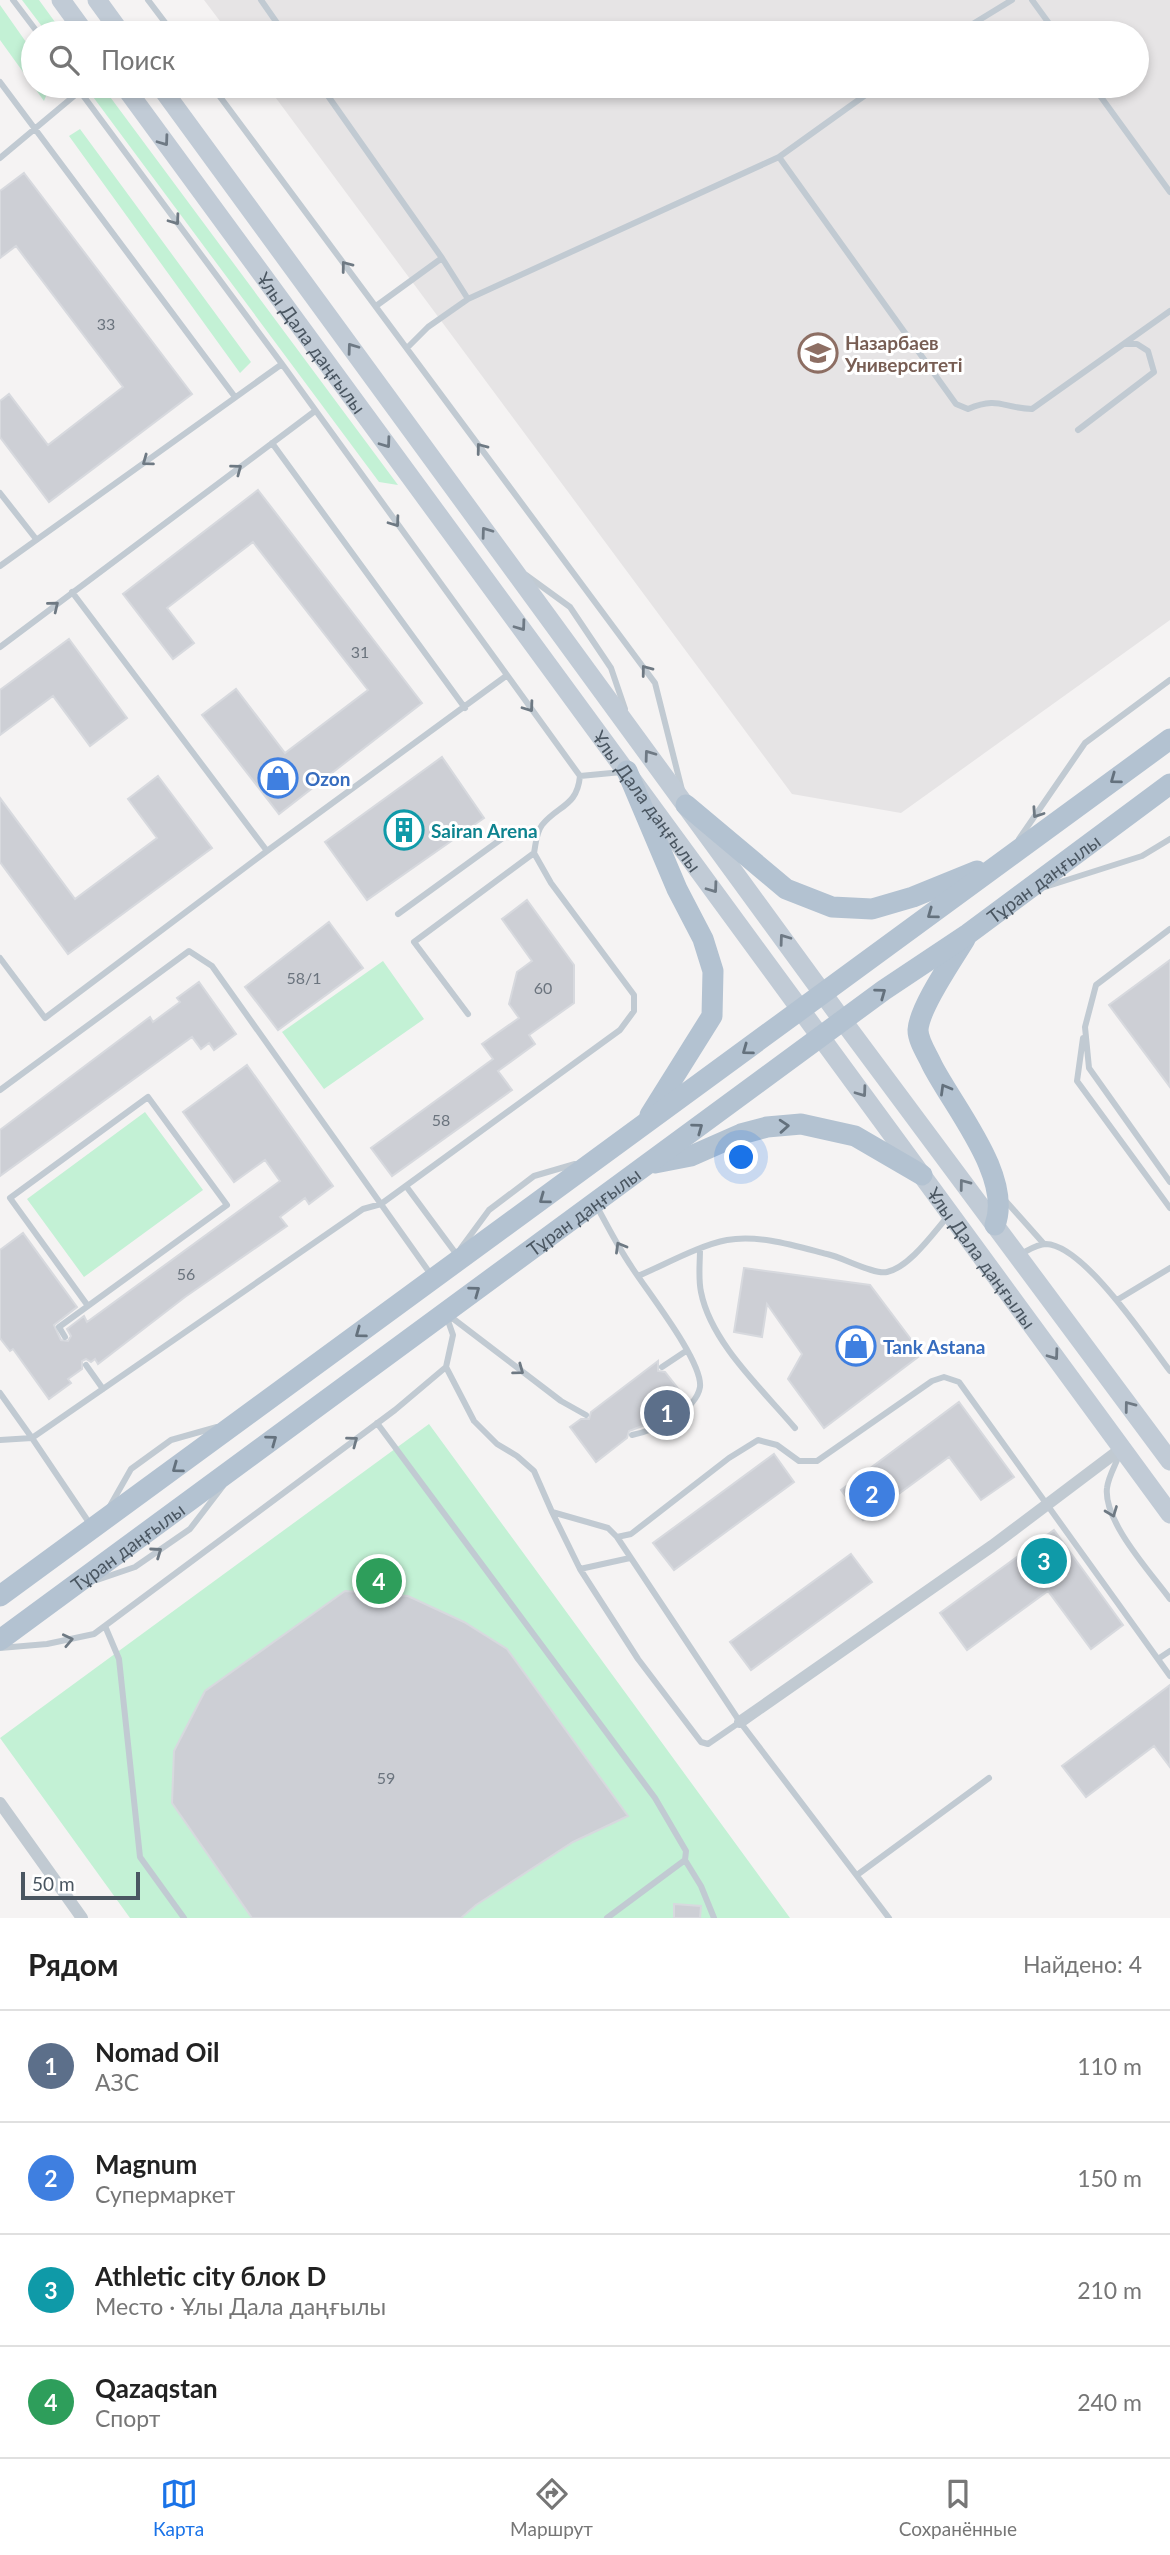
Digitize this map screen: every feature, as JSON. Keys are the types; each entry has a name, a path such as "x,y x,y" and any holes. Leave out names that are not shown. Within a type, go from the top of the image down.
{"main road":[{"path":"61,0 76,21"},
{"path":"97,0 112,21"},
{"name":"Ұлы Дала даңғылы","path":"133,98 1170,1514"},
{"name":"Ұлы Дала даңғылы","path":"169,98 843,1021 1170,1461"},
{"name":"Тұран даңғылы","path":"5,1590 96,1527 1170,739"},
{"path":"627,771 677,889 703,939 713,971 715,993 712,1016 704,1033 643,1126"},
{"name":"Тұран даңғылы","path":"0,1640 1170,784"},
{"path":"686,805 786,889 832,907 872,909 913,897 1005,860"},
{"path":"968,934 922,1014 918,1030 942,1085 994,1173 999,1193 999,1214 995,1225"},
{"path":"649,1164 691,1156 741,1133 801,1124 855,1136 922,1175"}],"street":[{"path":"740,1722 992,1546 1122,1448"},
{"path":"0,1803 82,1918"}],"lane":[{"path":"13,0 29,21"},
{"path":"148,0 164,21"},
{"path":"261,0 276,21"},
{"path":"978,21 1012,0"},
{"path":"1032,0 1047,21"},
{"path":"0,82 235,397"},
{"path":"0,158 69,98"},
{"path":"0,1440 32,1438 363,1209 381,1204 620,1030 634,1011 634,995 551,883 534,853 537,836 543,824 570,802 579,790 580,776 282,364 85,98"},
{"path":"221,98 655,683 686,805"},
{"path":"329,98 468,299"},
{"path":"407,348 428,327 468,299 779,156 861,98"},
{"path":"1103,98 1170,192"},
{"path":"779,156 956,404 968,409 982,403 999,401 1015,408 1032,409 1170,311"},
{"path":"376,306 442,258"},
{"path":"1077,430 1154,372 1148,351 1137,344 1123,344"},
{"path":"0,565 282,364"},
{"path":"0,647 315,411"},
{"path":"272,443 465,708"},
{"path":"0,493 36,540"},
{"path":"72,592 267,851"},
{"path":"0,958 45,1018 506,676"},
{"path":"1005,860 1085,743 1170,680"},
{"path":"580,776 627,771"},
{"path":"398,914 511,832 537,836"},
{"path":"1020,894 1092,874 1142,856 1170,839"},
{"path":"468,1014 414,942 534,853"},
{"path":"1170,929 1096,985 1085,1027 1077,1081 1170,1208"},
{"path":"0,1090 189,951 212,966 381,1204 449,1266"},
{"path":"1085,1027 1089,1068 1170,1182"},
{"path":"65,1337 59,1327 88,1306 227,1205 148,1097 10,1198 88,1306"},
{"path":"406,1186 449,1266"},
{"path":"999,1193 1044,1244"},
{"path":"595,1203 638,1276 671,1324 700,1378 699,1390 692,1403 673,1418 649,1431 632,1435"},
{"path":"638,1276 725,1240 763,1241 830,1254 882,1273 902,1266 951,1214"},
{"path":"1018,1256 1044,1244 1054,1245 1069,1254 1117,1300 1170,1371"},
{"path":"700,1249 701,1293 710,1317 727,1349 795,1428"},
{"path":"1117,1300 1170,1268"},
{"path":"0,1648 47,1644 94,1634 377,1423 446,1367 453,1335 445,1313"},
{"path":"445,1313 561,1401 586,1415"},
{"path":"662,1367 686,1351"},
{"path":"86,1365 103,1389"},
{"path":"446,1367 474,1421 497,1444 534,1471 580,1569 638,1659 703,1744 708,1744 740,1722"},
{"path":"617,1536 631,1534 729,1458 758,1440 777,1445 799,1461 817,1461 932,1381 944,1377 959,1382 1170,1676"},
{"path":"0,1393 96,1527"},
{"path":"377,1423 655,1798 686,1851 685,1860 716,1917"},
{"path":"1122,1448 1107,1487 1108,1503 1117,1525 1170,1599"},
{"path":"552,1512 608,1528 617,1536 629,1558 740,1722 889,1918"},
{"path":"580,1569 629,1558"},
{"path":"105,1626 119,1659 140,1857 184,1918"},
{"path":"1158,1659 1170,1651"},
{"path":"857,1875 989,1777"},
{"path":"607,1918 685,1860"}],"shaded area":[{"name":"Назарбаев Университеті","path":"204,0 1170,0 1170,620 901,813 792,794 276,98 1149,98 1149,21 220,21"}],"green space":[{"path":"22,0 39,0 54,21 38,21"},
{"path":"0,5 21,35 21,69 0,40"},
{"path":"94,98 111,98 398,485 379,482"},
{"path":"80,129 251,362 240,373 69,136"},
{"path":"383,961 424,1019 324,1089 282,1032"},
{"path":"145,1112 203,1190 84,1277 27,1199"},
{"path":"429,1424 790,1918 130,1918 0,1738"}],"building":[{"path":"24,173 192,394 49,502 0,437 0,401 9,394 48,445 123,387 16,246 0,258 0,191"},
{"path":"258,490 422,703 279,814 202,715 236,689 285,753 368,690 253,542 167,608 194,643 173,659 123,594"},
{"path":"69,639 127,718 90,746 53,696 0,735 0,690"},
{"name":"Sairan Arena","path":"442,757 484,818 367,900 325,842"},
{"path":"158,776 212,848 68,954 0,862 0,798 75,899 157,838 128,799"},
{"path":"527,900 574,965 574,1003 529,1035 535,1044 498,1071 512,1090 392,1176 371,1148 493,1059 482,1044 519,1018 509,1004 517,972 532,961 502,919"},
{"path":"329,922 363,968 278,1030 245,987"},
{"path":"1170,960 1170,1087 1109,1005"},
{"path":"199,982 236,1034 214,1050 209,1043 201,1049 192,1037 0,1176 0,1130 150,1017 153,1022 180,1002 177,998"},
{"path":"247,1065 333,1186 309,1204 305,1198 280,1217 287,1226 185,1297 98,1364 95,1359 91,1362 86,1359 82,1361 82,1369 68,1379 71,1383 49,1399 13,1349 10,1351 0,1338 0,1250 23,1233 77,1307 54,1325 61,1340 68,1341 71,1336 67,1329 84,1316 87,1322 280,1181 265,1160 234,1182 183,1112"},
{"name":"Tank Astana","path":"744,1268 870,1285 922,1354 824,1428 788,1379 802,1354 767,1304 762,1337 734,1332"},
{"path":"658,1361 658,1371 665,1372 684,1396 645,1425 629,1431 627,1438 596,1462 570,1427 581,1419 589,1419 591,1412"},
{"path":"959,1402 1014,1477 981,1500 949,1457 863,1520 841,1490"},
{"path":"774,1454 794,1482 674,1570 653,1543"},
{"path":"1054,1530 1123,1625 1091,1649 1048,1591 967,1650 940,1613"},
{"path":"851,1554 872,1582 751,1670 730,1642"},
{"path":"345,1591 408,1596 464,1622 507,1649 628,1816 573,1842 476,1905 461,1918 252,1918 172,1803 174,1751 205,1691"},
{"path":"1170,1685 1170,1767 1154,1746 1086,1797 1062,1766"},
{"path":"674,1904 701,1906 700,1918 674,1918"}],"place":[{"name":"Назарбаев Университеті","path":"818,353"},
{"name":"Ozon","path":"278,778"},
{"name":"Sairan Arena","path":"404,830"},
{"name":"Tank Astana","path":"856,1346"},
{"name":"Nomad Oil","path":"667,1413"},
{"name":"Magnum","path":"872,1494"},
{"name":"Athletic city блок D","path":"1044,1561"},
{"name":"Qazaqstan","path":"379,1581"}]}
